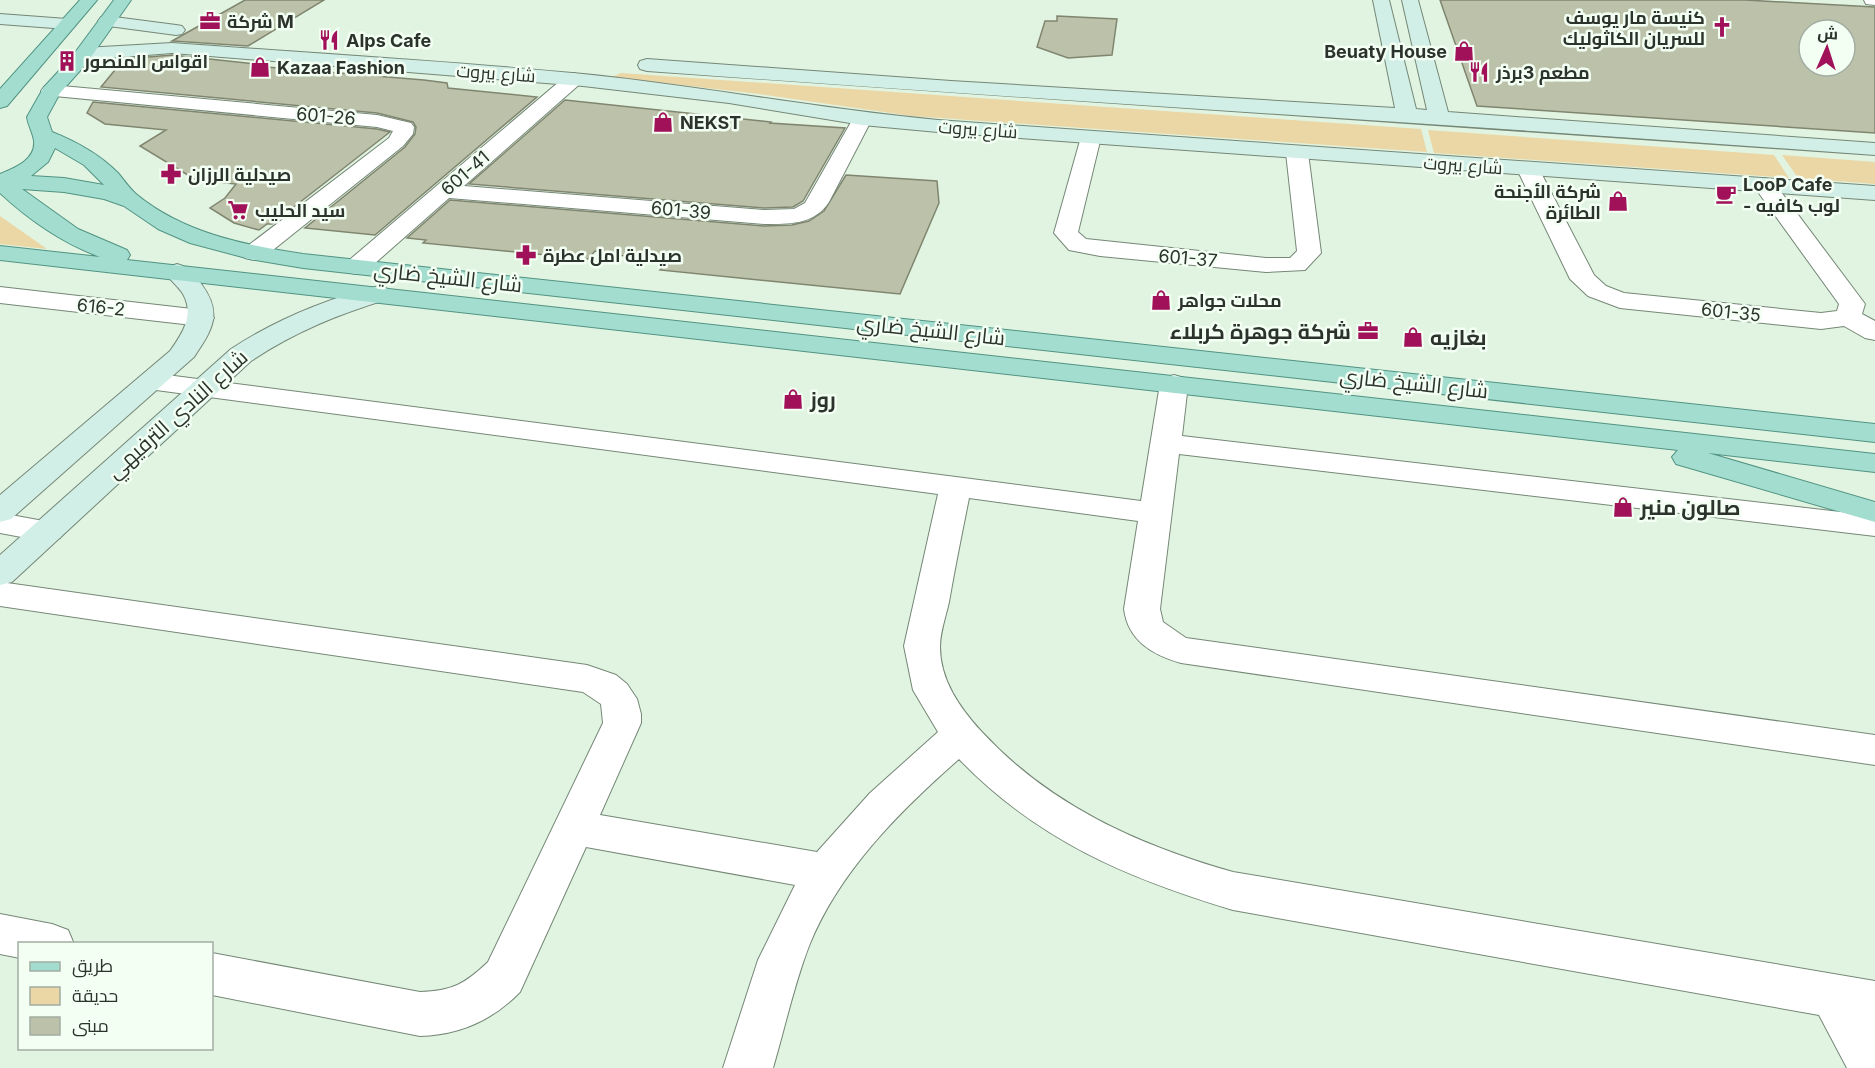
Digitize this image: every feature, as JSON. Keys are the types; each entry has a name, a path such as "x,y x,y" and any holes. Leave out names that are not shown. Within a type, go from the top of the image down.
{"main road":[{"path":"0,102 7,86 32,63 89,0"},
{"path":"123,0 80,59 51,91 37,117 43,136 44,150 37,161 0,182 39,214 80,240 101,249 177,272 196,291 201,303 201,318"},
{"path":"1407,115 1383,8 1412,9 1439,117"},
{"path":"0,19 67,24"},
{"name":"شارع بيروت","path":"107,21 147,28 485,53"},
{"path":"251,55 250,50 257,45 285,39"},
{"name":"شارع بيروت","path":"80,59 149,48 251,55 574,80 729,96 862,119 1875,194"},
{"name":"شارع بيروت","path":"626,64 1439,117 1875,149"},
{"path":"1154,142 1155,100"},
{"path":"43,136 62,143 92,160 104,170 129,200"},
{"name":"شارع الشيخ ضاري","path":"0,182 81,186 129,200 166,224 222,245 254,253 356,267 1875,433"},
{"name":"شارع الشيخ ضاري","path":"0,253 1875,463"},
{"name":"شارع النادي الترفيهي","path":"0,574 241,355 269,335 303,318 379,294"},
{"name":"شارع النادي الترفيهي","path":"0,512 180,357 195,337 201,318"},
{"path":"1623,435 1709,464 1875,512"}],"street":[{"name":"601-41","path":"356,267 574,80"},
{"name":"601-26","path":"51,91 377,121 404,127 403,134 396,142 254,253"},
{"name":"601-39","path":"444,190 764,217 802,215 813,209 818,202 862,119"},
{"name":"601-37","path":"1091,137 1066,233 1078,245 1266,265 1296,265 1309,253 1297,153"},
{"name":"601-35","path":"1528,169 1583,279 1597,291 1620,300 1821,321 1848,317"},
{"path":"1764,185 1852,304 1848,317 1875,332"},
{"name":"616-2","path":"0,295 201,318"},
{"path":"151,382 1156,513"},
{"path":"1174,384 1142,619 1147,629 1156,638 1181,650 1875,750"},
{"path":"1166,442 1875,526"},
{"path":"956,487 922,646 924,668 931,691 961,735 991,768 1029,800 1072,829 1122,854 1176,875 1233,891 1854,1000 1873,1068"},
{"path":"0,523 48,531"},
{"path":"0,594 586,679 612,690 620,700 623,711 622,723 504,978 492,991 475,1003 457,1011 438,1015 420,1014 213,974"},
{"path":"748,1068 787,946 805,907 827,872 889,799 961,735"},
{"path":"573,828 827,872"},
{"path":"0,934 42,942"}],"green space":[{"path":"621,73 1421,129 1427,152 912,116 759,94 612,77"},
{"path":"1428,130 1774,155 1789,178 1434,153"},
{"path":"1782,155 1875,162 1875,184 1798,178"},
{"path":"0,216 47,249 0,244"}],"building":[{"path":"245,0 324,0 248,46 172,41"},
{"path":"1440,0 1745,0 1875,7 1875,133 1477,106"},
{"path":"1057,16 1117,19 1112,55 1068,58 1037,47 1045,21 1057,21"},
{"path":"172,55 257,64 254,66 424,80 447,83 448,88 537,97 375,235 305,228 405,147 415,134 416,127 413,122 377,113 101,87 124,59"},
{"path":"565,100 770,123 845,128 803,201 793,207 764,208 469,184"},
{"path":"93,102 390,132 272,224 267,224 259,230 234,223 210,208 225,198 236,184 196,180 140,146 166,130 105,124 87,113"},
{"path":"846,175 937,181 939,203 900,294 660,270 666,263 595,251 588,259 423,243 426,240 407,238 450,200 764,226 792,225 809,221 824,211"}],"place":[{"name":"شركة M","path":"210,21"},
{"name":"كنيسة مار يوسف للسريان الكاثوليك","path":"1722,27"},
{"name":"Alps Cafe","path":"329,40"},
{"name":"Beuaty House","path":"1464,51"},
{"name":"اقواس المنصور","path":"67,61"},
{"name":"Kazaa Fashion","path":"260,67"},
{"name":"مطعم 3برذر","path":"1479,72"},
{"name":"NEKST","path":"663,122"},
{"name":"صيدلية الرزان","path":"171,174"},
{"name":"LooP Cafe - لوب كافيه","path":"1726,194"},
{"name":"شركة الأجنحة الطائرة","path":"1618,201"},
{"name":"سيد الحليب","path":"238,210"},
{"name":"صيدلية امل عطرة","path":"526,255"},
{"name":"محلات جواهر","path":"1161,300"},
{"name":"شركة جوهرة كربلاء","path":"1368,331"},
{"name":"بغازيه","path":"1413,337"},
{"name":"روز","path":"793,399"},
{"name":"صالون منير","path":"1623,507"}]}
